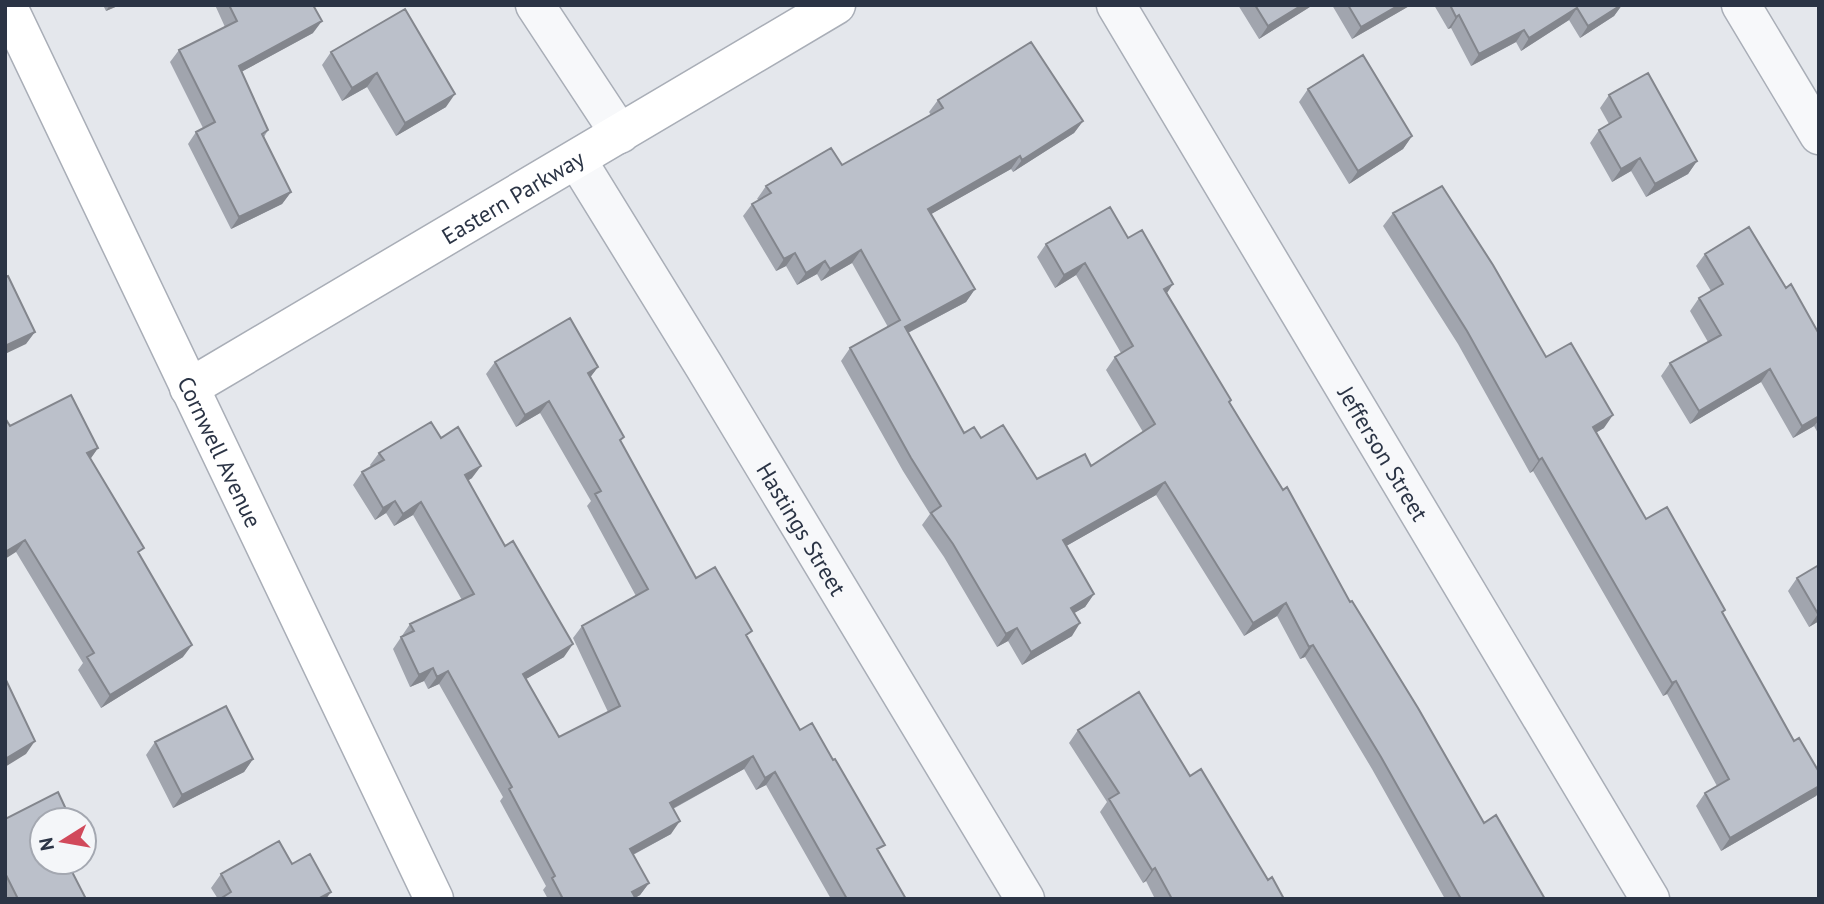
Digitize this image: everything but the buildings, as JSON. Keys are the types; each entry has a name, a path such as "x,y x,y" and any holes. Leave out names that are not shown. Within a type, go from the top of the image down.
{"street":[{"name":"Cornwell Avenue","path":"7,5 434,899"},
{"path":"535,5 620,134"},
{"name":"Eastern Parkway","path":"189,388 836,5"},
{"name":"Jefferson Street","path":"1116,5 1650,899"},
{"path":"1741,5 1819,135"},
{"name":"Hastings Street","path":"577,160 1025,899"}]}
